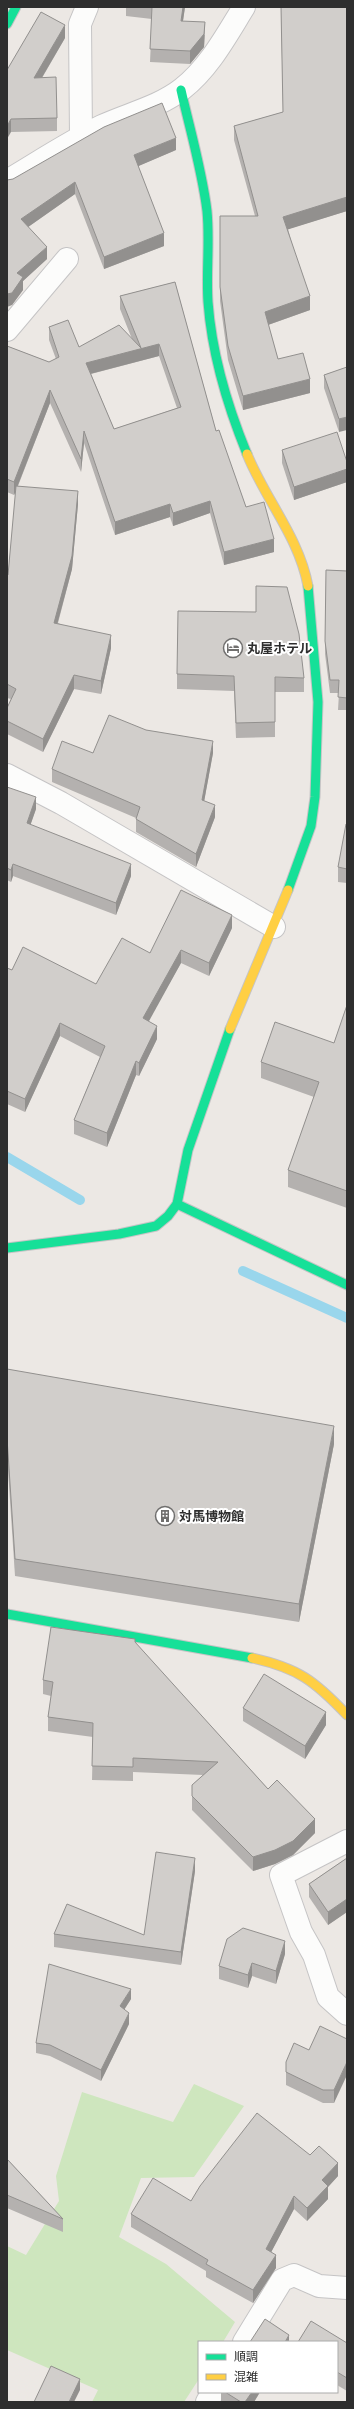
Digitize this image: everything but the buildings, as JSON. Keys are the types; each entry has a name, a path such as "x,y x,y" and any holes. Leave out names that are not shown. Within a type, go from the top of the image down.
{"street":[{"path":"7,24 16,7"},
{"path":"81,138 80,24 87,7"},
{"path":"7,181 44,157 181,90 204,67 244,7"},
{"path":"7,1248 119,1234 156,1226 168,1216 177,1204 188,1150 239,1005 274,927 311,826 314,797 318,702 312,650 311,601 307,580 285,524 254,472 230,412 216,363 208,302 207,214 204,188 181,90"},
{"path":"7,330 66,259"},
{"path":"7,775 62,803 274,927"},
{"path":"177,1204 347,1285"},
{"path":"7,1614 203,1648 280,1664 303,1675 324,1691 347,1715"},
{"path":"347,1841 281,1875 301,1932 314,1955 328,1997 347,2014"},
{"path":"245,2341 282,2280 294,2275 319,2286 347,2288"},
{"path":"207,2402 212,2393"}],"green space":[{"path":"194,2084 244,2106 194,2177 141,2178 119,2237 166,2264 235,2322 224,2341 198,2341 198,2381 184,2402 92,2402 98,2390 7,2350 7,2246 26,2255 59,2201 56,2176 82,2092 173,2122"}],"waterway":[{"path":"7,1157 80,1200"},
{"path":"243,1271 347,1318"}],"traffic: fast":[{"path":"7,24 16,7"},
{"path":"181,90 199,165 207,211 208,302 213,342 227,399 247,454"},
{"path":"288,890 311,826 315,797 318,702 308,586"},
{"path":"7,1248 119,1234 156,1226 168,1216 177,1204 188,1150 230,1029"},
{"path":"177,1204 347,1285"},
{"path":"7,1614 252,1658"}],"traffic: slow":[{"path":"247,454 254,471 297,551 304,568 308,586"},
{"path":"230,1029 288,890"},
{"path":"252,1658 282,1666 294,1671 325,1693 347,1715"}],"place":[{"name":"丸屋ホテル","path":"233,648"},
{"name":"対馬博物館","path":"165,1516"}]}
